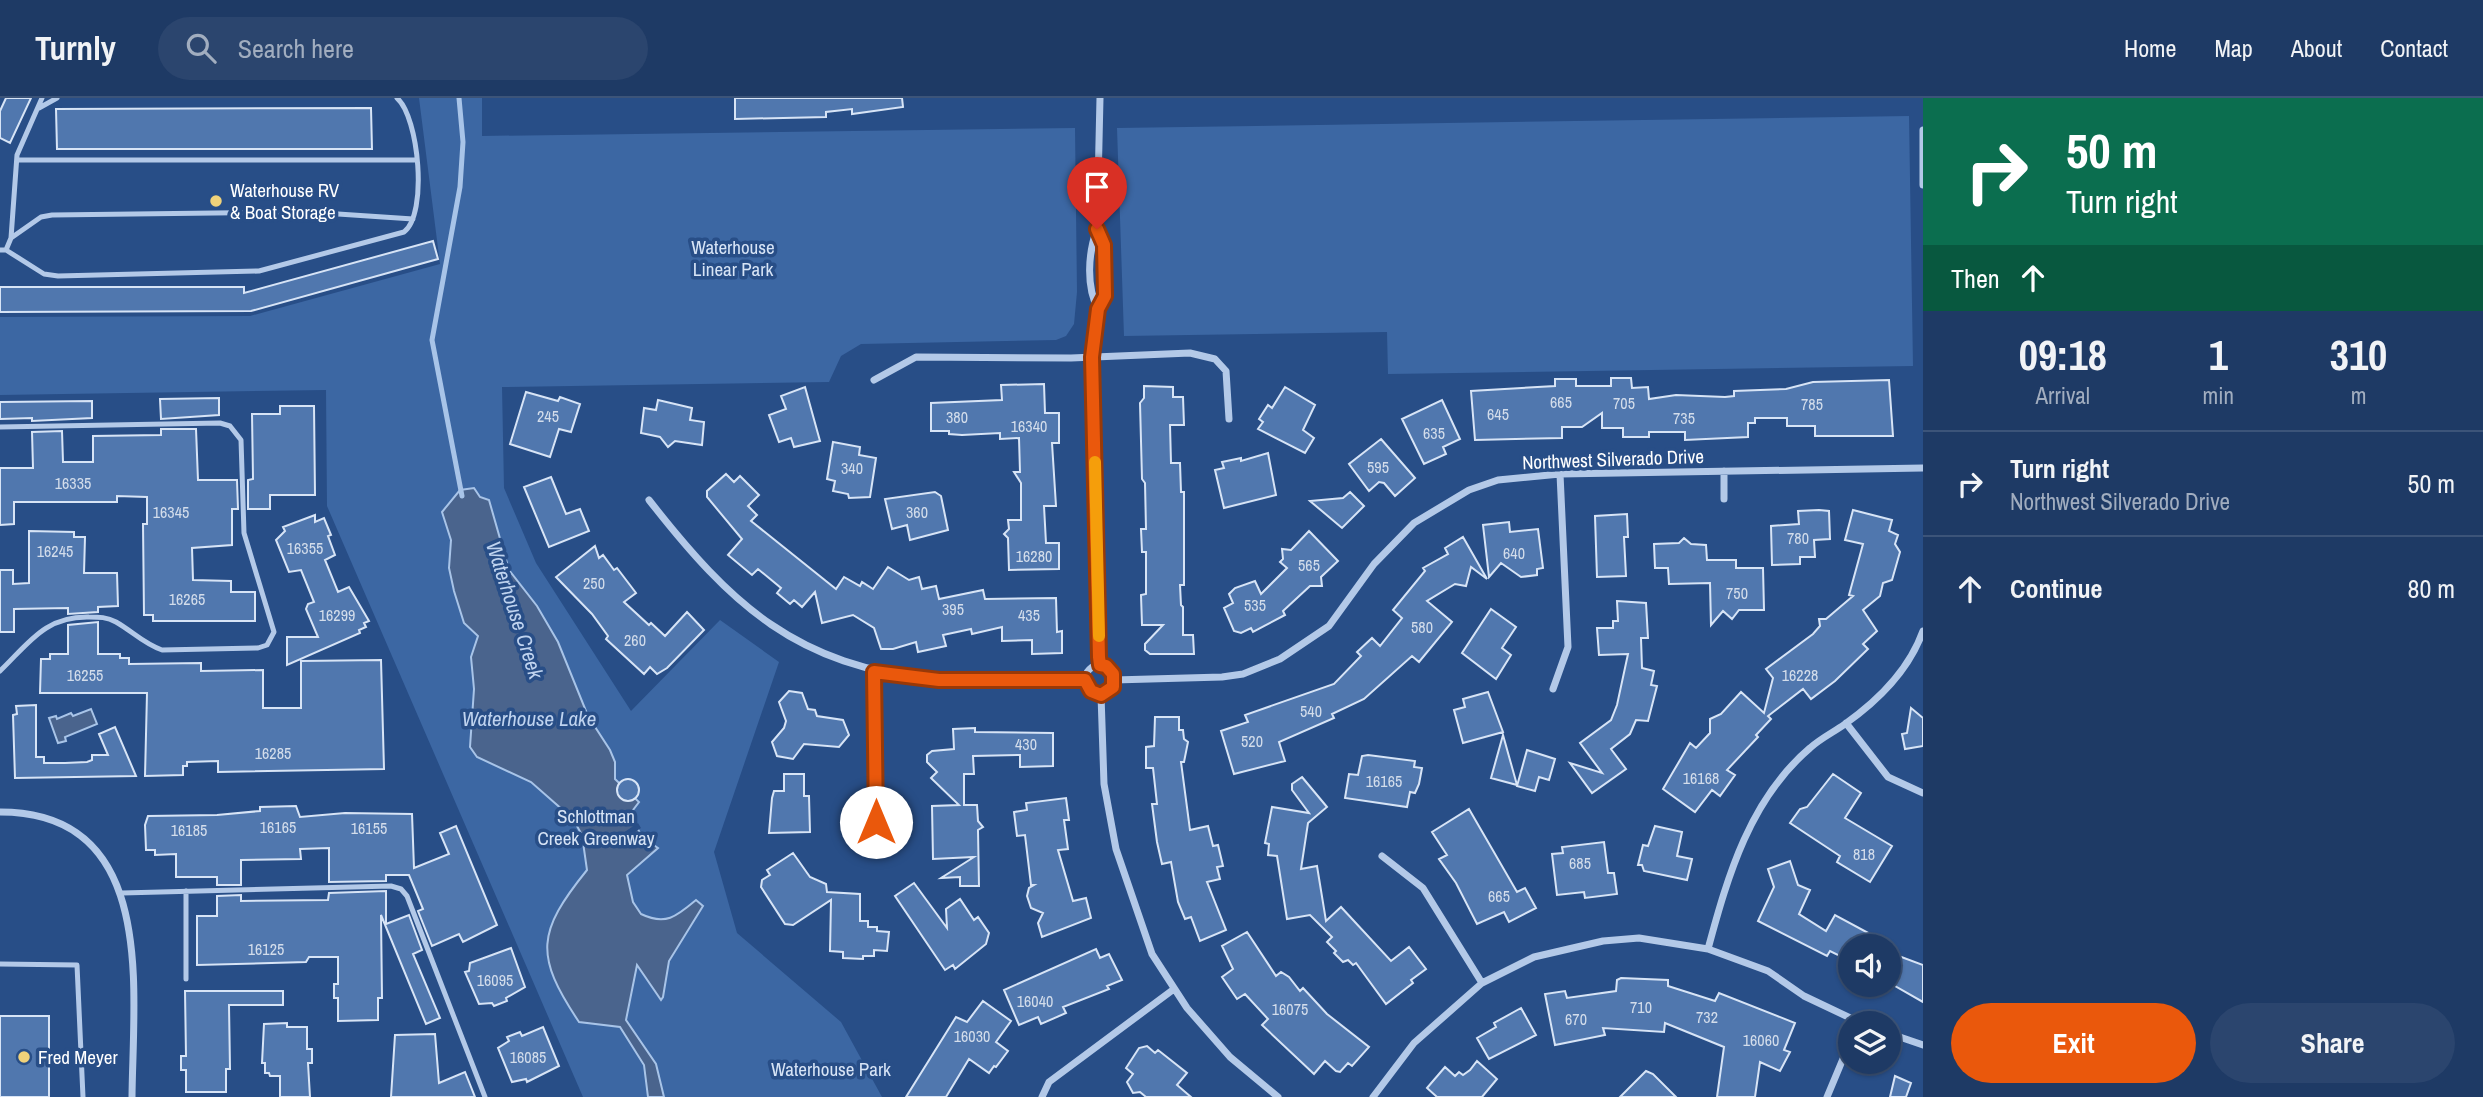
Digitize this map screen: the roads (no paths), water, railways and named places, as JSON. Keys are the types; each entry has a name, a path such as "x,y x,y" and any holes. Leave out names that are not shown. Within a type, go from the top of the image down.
{"street":[{"path":"1098,309 1091,296 1091,245 1097,229 1100,98"},
{"path":"1923,130 1923,185"},
{"path":"1097,229 1104,245 1105,296 1098,309 1092,357 1100,665"},
{"path":"874,380 916,357 1092,357 1190,353 1215,359 1226,371 1229,419"},
{"name":"Northwest Silverado Drive","path":"1114,680 1222,677 1243,674 1280,659 1329,626 1374,564 1414,523 1469,489 1498,480 1560,474 1923,468"},
{"name":"Northwest Silverado Drive","path":"1724,471 1724,499"},
{"path":"1553,689 1568,647 1560,474"},
{"path":"649,500 713,578 758,618 797,642 874,672 939,680 1085,680"},
{"path":"1708,948 1725,886 1754,818 1780,778 1811,747 1870,706 1903,669 1923,631"},
{"path":"1085,680 1089,670 1100,665 1109,668 1114,680 1110,690 1101,695"},
{"path":"874,672 876,822"},
{"path":"1085,680 1091,691 1101,695"},
{"path":"1101,695 1104,784 1116,849 1152,954 1174,989 1230,1057 1278,1097"},
{"path":"1846,723 1888,777 1923,793"},
{"path":"0,812 19,812 54,820 82,836 110,869 122,893 130,928 134,979 132,1097"},
{"path":"1382,856 1423,888 1482,983"},
{"path":"1373,1097 1415,1043 1482,983 1534,957 1603,941 1639,938 1708,948 1768,971 1804,996 1838,1012"},
{"path":"1042,1097 1049,1082 1174,989"},
{"path":"1901,1037 1923,1045"},
{"path":"1826,1097 1838,1070"}],"lane":[{"path":"11,238 17,160 42,98"},
{"path":"39,108 57,98"},
{"path":"397,98 408,113 420,190 412,226 404,232 259,271 58,276 44,274 3,250 11,238 41,217 52,215 308,212 413,219"},
{"path":"17,160 416,160"},
{"path":"0,427 220,423 230,426 241,440 245,541 274,632 267,645 258,648 162,650 151,646 114,620 104,617 74,617 54,622 42,629 0,671"},
{"path":"122,893 391,886 401,889 407,896 485,1097"},
{"path":"186,891 186,979"},
{"path":"0,964 77,965 83,1097"}],"water":[{"name":"Waterhouse Lake","path":"474,488 480,497 489,500 509,570 537,606 558,642 588,716 615,762 615,779 639,802 630,814 642,837 658,848 627,875 633,902 641,914 657,919 671,918 696,900 703,906 669,961 661,1000 637,965 626,1020 656,1064 664,1097 648,1097 644,1065 620,1027 579,1022 554,979 547,944 558,910 587,870 582,835 573,819 531,782 477,757 470,747 474,689 471,657 478,636 464,623 454,591 449,568 451,540 442,512 460,490"},
{"path":"91,709 97,724 65,737 66,741 58,743 49,718 56,716 57,719 71,713 73,716"}],"waterway":[{"name":"Waterhouse Creek","path":"459,98 463,142 460,187 432,340 462,496"}],"place":[{"name":"Waterhouse RV & Boat Storage","path":"216,201"},
{"name":"Fred Meyer","path":"24,1057"}],"park label":[{"name":"Waterhouse Linear Park","path":"733,258"},
{"name":"Schlottman Creek Greenway","path":"596,827"},
{"name":"Waterhouse Park","path":"831,1069"}]}
